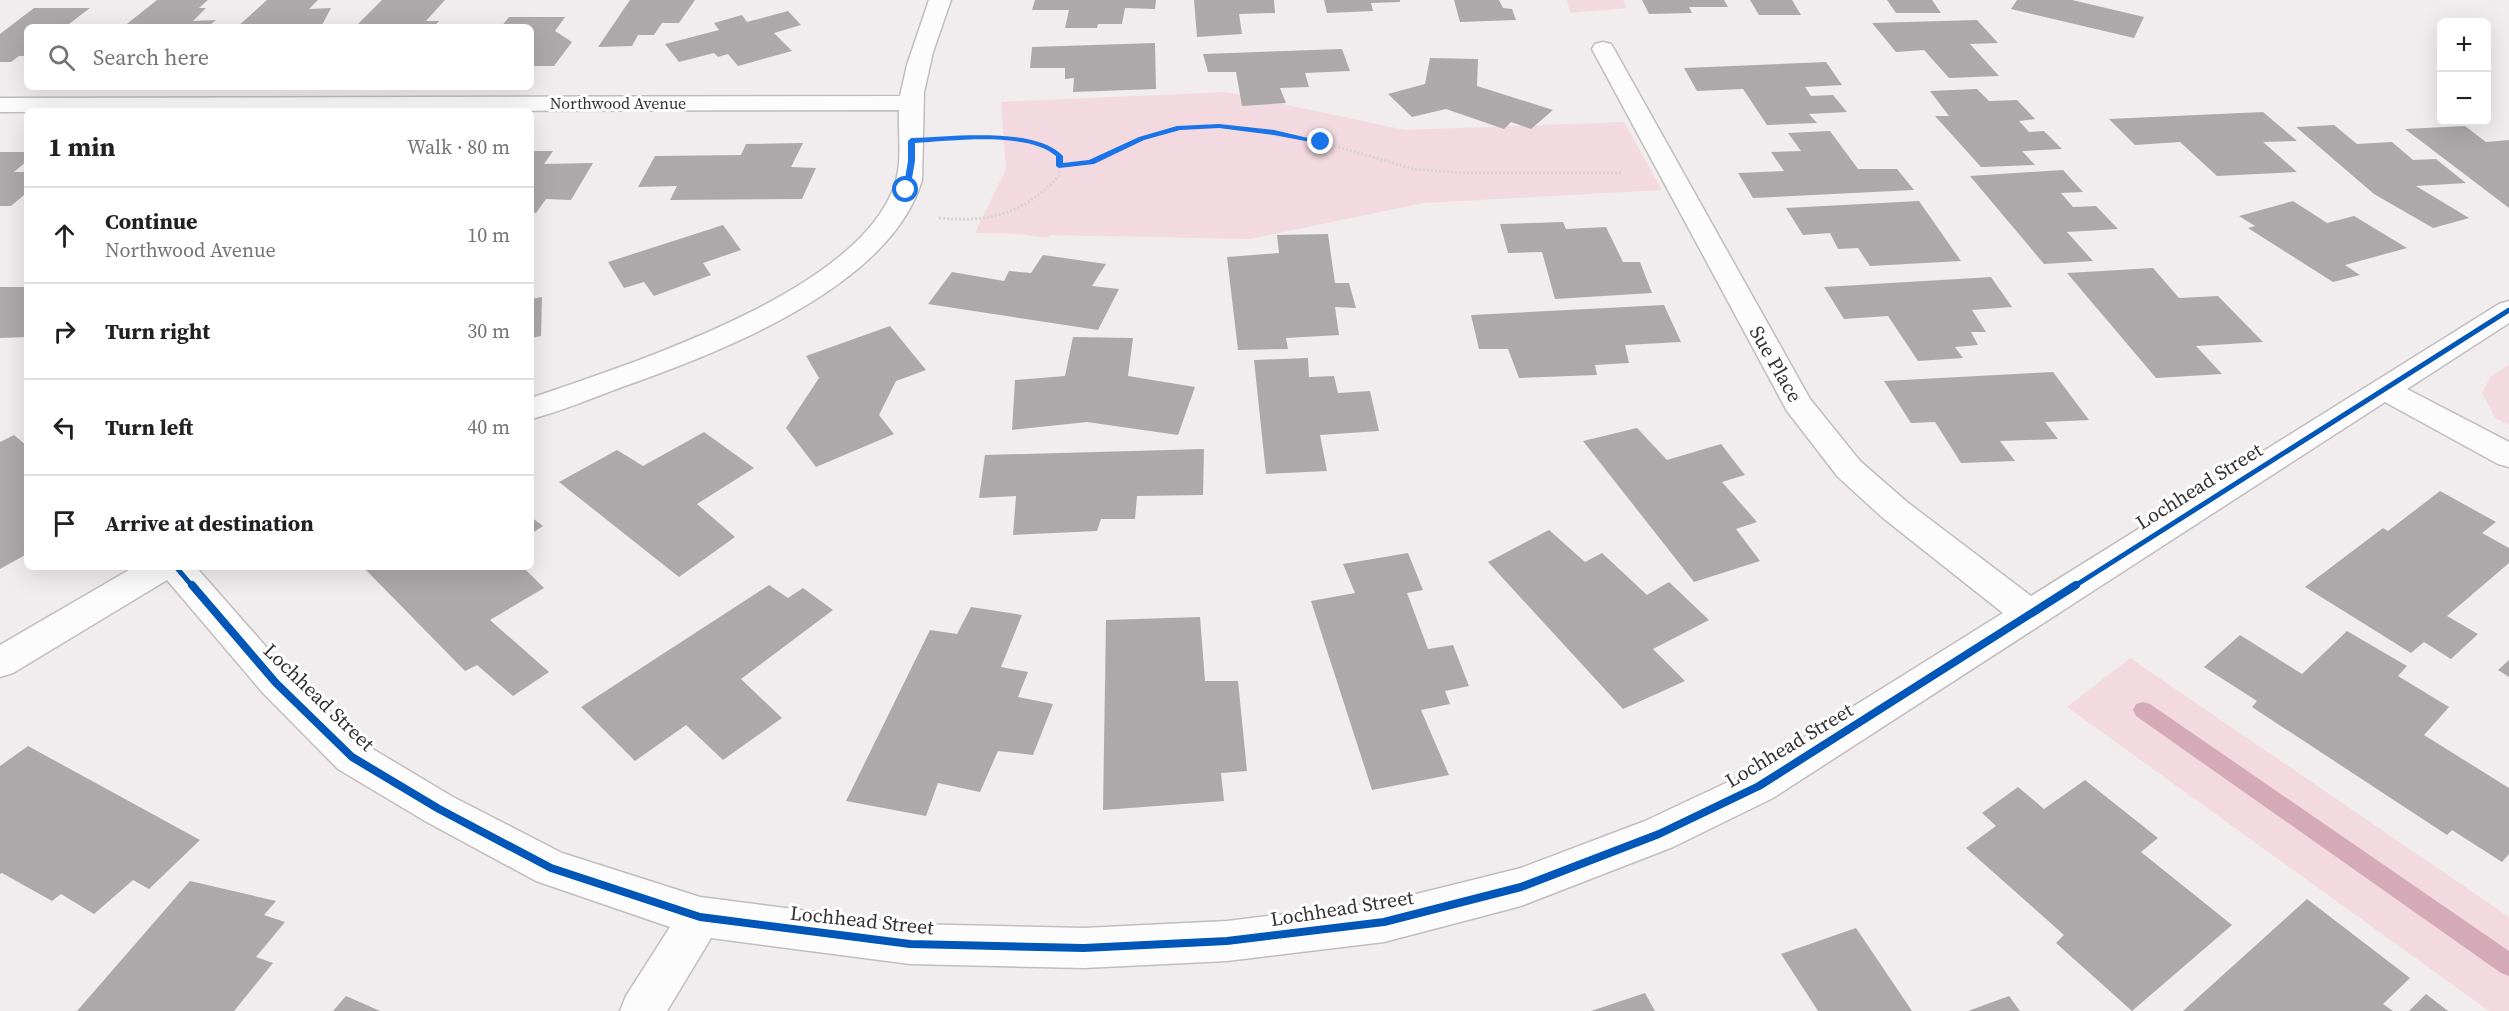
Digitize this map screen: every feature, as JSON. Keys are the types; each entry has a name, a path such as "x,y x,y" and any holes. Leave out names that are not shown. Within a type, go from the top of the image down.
{"street":[{"path":"534,408 718,340 767,317 849,262 875,238 906,190 912,161 911,103 924,46 940,0"},
{"name":"Sue Place","path":"1603,49 1798,404 1849,469 1895,510 1998,588 2028,614"},
{"name":"Northwood Avenue","path":"0,105 911,103"},
{"name":"Lochhead Street","path":"179,570 276,683 352,757 439,809 550,868 700,917 910,944 1084,948 1227,940 1384,922 1521,887 1659,834 1729,801 1759,786 2509,310"},
{"path":"2384,389 2509,456"},
{"path":"0,663 157,570"},
{"path":"642,1011 700,917"}],"path":[{"path":"1059,166 1091,162 1142,139 1180,128 1219,126 1321,142 1414,168 1464,173 1632,173"},
{"path":"893,213 977,220 1000,214 1036,196 1059,176 1059,156 1052,149 1019,139 994,137 911,141"}],"shaded area":[{"path":"1566,0 1623,0 1627,8 1571,13"},
{"path":"1227,92 1405,130 1624,122 1662,190 1424,203 1249,239 1051,235 1046,238 1021,234 975,233 1006,169 1001,102"},
{"path":"2509,365 2509,425 2495,418 2482,393 2491,376"},
{"path":"2130,658 2509,917 2509,1011 2489,1011 2067,707"}],"building":[{"path":"157,0 208,0 199,8 206,8 193,21 216,20 211,24 127,24"},
{"path":"267,0 318,0 309,9 331,8 323,24 240,24"},
{"path":"382,0 445,0 426,21 439,21 436,24 358,24"},
{"path":"630,0 695,0 679,23 662,23 654,35 638,35 632,46 598,47"},
{"path":"1035,0 1156,0 1155,9 1125,8 1122,24 1098,24 1097,28 1065,28 1069,10 1032,10"},
{"path":"1194,0 1274,0 1275,13 1239,14 1242,34 1197,37"},
{"path":"1324,0 1400,0 1400,2 1371,3 1373,11 1327,13"},
{"path":"1454,0 1499,0 1503,8 1512,9 1516,20 1460,22"},
{"path":"1642,0 1724,0 1728,7 1689,7 1692,13 1649,14"},
{"path":"1750,0 1792,0 1801,15 1759,15"},
{"path":"1887,0 1932,0 1941,13 1896,13"},
{"path":"2017,0 2072,0 2144,17 2134,38 2011,9"},
{"path":"34,8 90,8 69,24 24,24 24,56 19,56 11,62 0,62 0,34"},
{"path":"788,11 801,25 774,33 792,51 738,66 728,54 718,57 714,53 679,62 665,44 719,30 714,23 742,15 747,22"},
{"path":"509,17 565,17 555,31 572,42 554,66 534,66 534,24 503,24"},
{"path":"1977,20 1998,43 1970,44 1999,76 1949,78 1924,50 1896,52 1872,23"},
{"path":"1155,43 1156,89 1073,92 1074,78 1065,79 1065,68 1030,68 1032,47"},
{"path":"1342,49 1350,71 1305,73 1309,87 1280,88 1286,103 1242,106 1236,72 1208,72 1203,54"},
{"path":"1430,58 1478,59 1477,86 1553,110 1531,129 1511,122 1504,129 1446,109 1412,117 1388,94 1425,84"},
{"path":"1826,62 1842,85 1805,87 1811,96 1833,95 1847,112 1809,114 1817,123 1767,125 1743,89 1697,91 1684,68"},
{"path":"1977,89 1989,101 2017,100 2035,119 2019,121 2029,132 2044,131 2062,149 2022,151 2035,165 1981,167 1935,116 1949,116 1930,91"},
{"path":"2263,112 2297,141 2263,142 2297,172 2217,176 2180,142 2135,145 2109,119"},
{"path":"2334,125 2357,144 2392,142 2413,160 2436,159 2466,183 2416,186 2469,218 2433,228 2374,194 2296,127"},
{"path":"2465,126 2486,142 2509,140 2509,208 2405,129"},
{"path":"1830,131 1858,169 1897,169 1914,190 1753,198 1738,173 1784,171 1771,152 1801,151 1788,133"},
{"path":"803,143 791,167 816,168 802,199 670,200 677,186 638,187 655,156 741,155 746,144"},
{"path":"534,151 553,151 544,164 593,163 571,200 546,199 534,213"},
{"path":"0,152 24,152 24,164 14,172 24,172 24,195 11,206 0,206"},
{"path":"2063,170 2083,192 2061,193 2073,207 2096,206 2118,229 2067,232 2093,261 2044,264 1970,176"},
{"path":"1919,201 1961,261 1870,266 1858,248 1838,249 1830,233 1803,235 1786,208"},
{"path":"2293,201 2327,223 2354,216 2407,248 2345,265 2360,275 2333,282 2248,228 2255,226 2239,216"},
{"path":"1563,222 1566,229 1606,227 1623,262 1640,262 1652,293 1555,299 1542,252 1508,253 1500,224"},
{"path":"723,225 741,250 703,263 711,275 654,296 644,282 624,288 608,262"},
{"path":"1328,234 1335,283 1349,283 1356,308 1335,307 1339,335 1286,338 1288,349 1238,350 1227,257 1279,253 1277,235"},
{"path":"1043,255 1106,264 1092,286 1119,289 1098,330 928,304 952,272 1004,281 1009,271 1031,273"},
{"path":"2153,268 2179,298 2218,296 2263,342 2196,346 2222,374 2156,378 2067,273"},
{"path":"1991,277 2012,307 1972,310 1986,332 1971,332 1978,345 1955,347 1963,358 1918,361 1888,316 1844,319 1824,287"},
{"path":"0,287 24,287 24,337 0,338"},
{"path":"542,297 541,336 534,337 534,298"},
{"path":"1664,305 1681,342 1625,345 1629,363 1595,365 1597,375 1519,378 1508,349 1479,349 1471,315"},
{"path":"890,326 926,370 896,381 879,415 894,434 816,467 786,428 819,378 806,356"},
{"path":"1073,337 1133,338 1128,376 1195,387 1178,435 1087,422 1012,430 1015,380 1065,376"},
{"path":"1308,358 1309,377 1334,376 1338,393 1370,391 1379,431 1320,435 1327,471 1266,474 1254,360"},
{"path":"2053,372 2089,420 2045,422 2058,439 2000,441 2015,461 1961,463 1935,422 1911,423 1884,381"},
{"path":"1637,428 1667,460 1721,444 1745,475 1722,482 1757,522 1736,529 1760,561 1694,582 1583,441"},
{"path":"704,432 754,468 697,504 735,537 679,577 559,482 617,450 643,466"},
{"path":"14,435 24,443 24,556 0,569 0,442"},
{"path":"1204,449 1203,495 1137,496 1135,519 1101,519 1097,531 1013,535 1016,496 979,498 985,455"},
{"path":"2440,491 2496,522 2482,533 2509,548 2509,563 2447,616 2478,634 2451,659 2424,642 2411,653 2305,587 2383,528 2388,531"},
{"path":"534,519 543,526 534,532"},
{"path":"1549,530 1585,562 1602,553 1647,595 1669,582 1709,620 1653,649 1685,681 1623,709 1488,562"},
{"path":"1408,553 1423,590 1407,593 1428,649 1453,645 1469,686 1445,691 1450,704 1421,710 1449,775 1372,790 1311,601 1355,593 1343,564"},
{"path":"366,570 526,570 544,588 490,620 549,672 513,696 477,665 465,671"},
{"path":"769,585 788,598 803,588 833,610 741,679 782,718 723,760 686,725 635,761 581,707"},
{"path":"971,607 1022,615 1001,667 1028,672 1018,697 1053,704 1033,755 998,751 980,792 938,783 926,816 846,801 930,630 957,634"},
{"path":"1200,617 1205,681 1238,681 1247,771 1221,773 1224,801 1103,810 1106,620"},
{"path":"2347,631 2407,666 2398,676 2449,707 2424,735 2509,788 2509,854 2502,862 2452,830 2447,835 2252,707 2257,701 2204,667 2240,635 2302,674"},
{"path":"2509,660 2509,677 2498,670"},
{"path":"28,746 200,840 149,889 133,880 94,914 61,894 52,901 2,873 0,874 0,766"},
{"path":"2085,780 2158,838 2141,852 2232,925 2132,1011 2056,943 2064,935 1966,848 1996,826 1982,813 2018,787 2044,809"},
{"path":"190,881 276,901 264,915 285,922 256,957 273,963 234,1011 77,1011"},
{"path":"2307,899 2410,978 2383,1004 2393,1011 2183,1011"},
{"path":"1856,928 1912,1011 1818,1011 1781,954"},
{"path":"1645,993 1655,1011 1591,1011"},
{"path":"2426,994 2448,1011 2409,1011"},
{"path":"346,996 380,1011 333,1011"},
{"path":"2009,996 2020,1011 1968,1011"}],"waterway":[{"path":"2143,710 2509,965"}],"cycle path":[{"path":"179,570 276,683 352,757 439,809 551,868 700,917 910,944 1084,948 1227,941 1384,922 1521,887 1659,834 1759,786 2509,310"}],"route":[{"path":"906,190 912,161 911,141 994,137 1019,139 1052,149 1059,156 1059,166 1091,162 1142,139 1180,128 1219,126 1321,142"}]}
